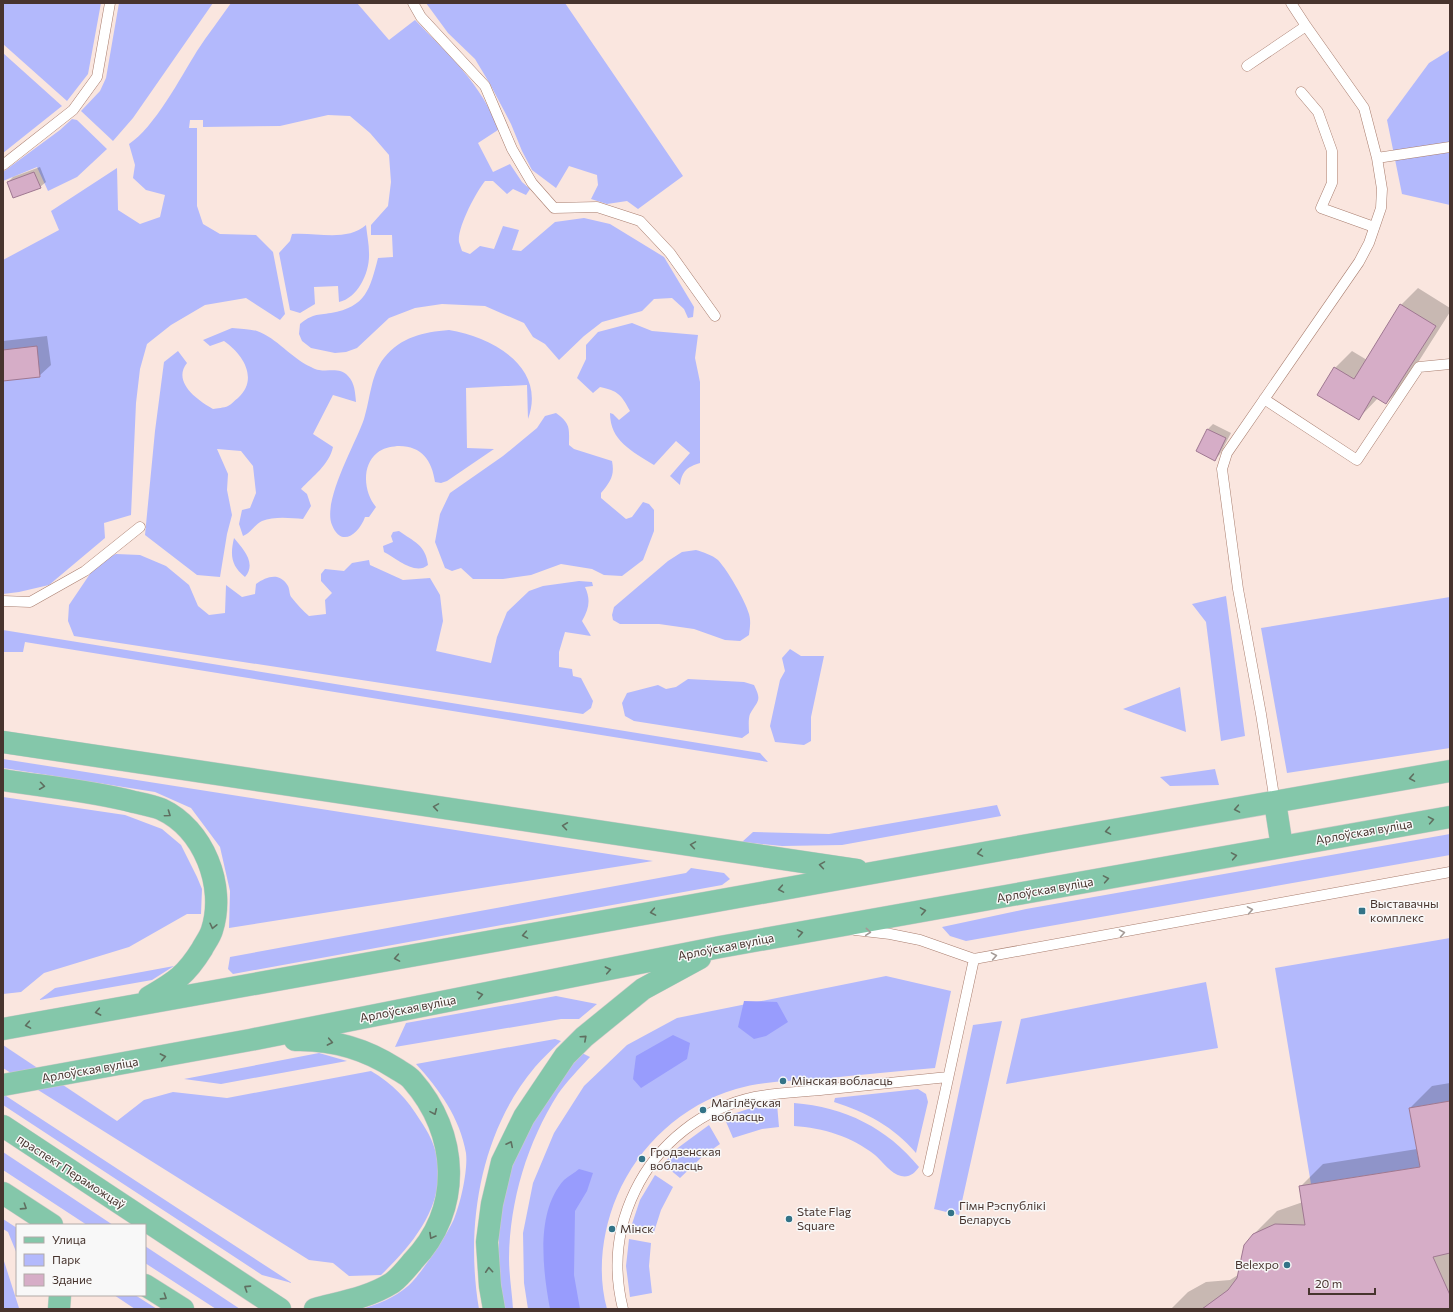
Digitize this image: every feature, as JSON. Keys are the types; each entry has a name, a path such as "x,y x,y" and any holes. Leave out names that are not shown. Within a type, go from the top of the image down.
{"main road":[{"path":"3,742 874,872"},
{"path":"3,1029 874,872 1450,771"},
{"path":"3,780 115,797 161,809 182,824 199,843 209,864 215,884 216,910 212,931 190,967 175,982 136,1005"},
{"path":"1275,802 1282,847"},
{"name":"Арлоўская вуліца","path":"3,1085 125,1064 250,1040 720,947 1450,817"},
{"path":"494,1309 490,1286 487,1242 492,1204 502,1162 524,1116 565,1056 584,1037 643,989 720,947"},
{"path":"250,1040 317,1039 353,1046 379,1058 411,1079 430,1104 442,1130 449,1156 450,1172 446,1201 436,1229 425,1248 393,1282 368,1295 315,1309"},
{"name":"праспект Пераможцаў","path":"3,1126 280,1309"},
{"path":"3,1193 48,1223"},
{"path":"146,1286 183,1309"},
{"path":"59,1309 60,1296"}],"lane":[{"path":"3,165 73,110 97,77 110,3"},
{"path":"413,3 421,17 485,86 512,149 532,183 554,208 597,208 640,221 670,253 715,316"},
{"path":"1275,802 1261,714 1238,589 1222,468 1227,453 1359,262 1381,208 1382,189 1377,158 1364,108 1306,26 1292,3"},
{"path":"1247,66 1306,26"},
{"path":"1301,92 1318,112 1332,151 1332,183 1321,208 1374,228"},
{"path":"1377,158 1450,147"},
{"path":"1264,399 1357,460 1419,367 1450,364"},
{"path":"3,600 30,602 85,571 140,527"},
{"path":"829,928 890,934 920,940 974,960 1450,872"},
{"path":"928,1171 974,960"},
{"path":"623,1309 617,1266 618,1249 625,1216 632,1197 647,1169 664,1148 688,1127 720,1108 756,1097 948,1077"}],"green space":[{"path":"3,3 101,3 88,74 67,101 3,44"},
{"path":"119,3 213,3 133,118 113,141 81,111 100,91 106,78"},
{"path":"231,3 357,3 389,40 415,20 452,58 474,84 491,114 498,130 478,143 493,172 510,164 522,182 530,189 526,195 513,189 507,194 493,181 485,181 472,201 461,228 459,242 462,251 470,254 480,246 494,249 503,226 519,230 512,250 521,251 555,222 584,218 610,224 664,257 694,307 693,317 688,318 684,309 672,298 654,299 642,311 602,322 584,336 559,360 545,344 533,337 524,323 485,306 442,304 415,308 389,318 357,348 346,352 335,353 311,348 302,341 299,334 300,324 311,317 343,310 359,301 365,295 369,287 378,258 393,257 392,235 371,235 371,225 388,206 391,182 389,155 370,133 350,116 328,115 280,126 203,127 203,120 190,120 189,128 197,128 197,206 203,224 220,234 256,235 273,252 285,314 280,320 246,298 205,305 171,325 147,344 140,369 136,403 131,515 104,523 105,538 49,585 3,594 3,260 59,230 51,211 117,168 118,210 140,224 160,217 165,195 146,190 133,178 135,165 129,144 148,126 157,114 205,39"},
{"path":"426,3 565,3 683,176 638,209 627,201 607,204 591,199 598,185 597,175 569,166 556,188 532,170 522,151 511,124 475,59 448,33"},
{"path":"1450,50 1450,205 1402,194 1387,120 1429,63"},
{"path":"3,53 62,106 3,153"},
{"path":"72,119 77,120 107,149 77,177 48,191 37,167 3,181 3,172 60,130"},
{"path":"366,225 369,260 365,276 357,290 346,300 339,302 338,286 314,287 315,304 300,313 290,310 279,253 290,241 292,234 341,235 358,230"},
{"path":"632,323 652,331 698,335 695,358 700,382 700,463 686,470 682,476 680,485 670,476 690,453 676,441 654,465 630,450 618,438 611,423 610,413 619,420 630,411 624,401 615,392 600,387 593,393 577,378 586,359 586,345 598,332"},
{"path":"232,328 254,330 264,334 278,343 297,359 315,369 345,373 353,385 356,402 333,395 313,434 333,447 324,465 301,489 307,494 311,506 303,519 267,519 260,522 243,536 239,524 242,510 250,508 256,493 253,466 241,451 217,449 228,474 227,490 232,515 227,534 220,577 197,575 145,535 155,431 164,362 178,351 187,363 183,370 182,377 188,390 200,401 213,409 228,406 244,391 248,375 246,367 237,353 224,341 210,346 203,340"},
{"path":"449,330 466,334 498,348 512,358 523,370 530,384 532,401 528,419 527,385 466,388 467,448 494,449 447,481 441,483 435,482 428,461 419,451 405,446 389,447 382,450 372,458 366,472 369,494 376,507 369,517 365,517 359,529 350,536 340,536 332,525 330,515 332,502 341,472 364,419 376,372 380,364 391,351 405,340 421,334"},
{"path":"556,413 567,423 569,445 574,449 612,461 612,475 601,493 601,498 626,519 632,517 643,502 649,504 654,510 654,531 643,560 622,576 604,575 592,569 561,564 531,575 503,579 473,579 461,568 452,571 445,568 435,542 440,514 450,493 503,456 537,428 545,416"},
{"path":"399,531 422,548 427,558 428,565 423,568 412,567 400,562 384,552 383,546 393,542 391,536 393,532"},
{"path":"234,538 245,551 249,561 250,567 245,577 240,573 234,564 232,550"},
{"path":"696,550 710,555 718,560 731,578 744,601 749,614 749,635 740,641 725,640 694,629 659,624 620,624 613,620 612,615 614,607 668,561 682,552"},
{"path":"116,554 140,555 166,566 189,585 198,606 209,615 225,613 226,585 242,597 255,594 256,584 269,577 277,577 285,582 288,586 291,597 309,616 326,614 325,600 332,593 321,581 321,574 325,569 344,571 352,563 369,560 370,565 403,580 430,578 440,595 443,621 436,651 491,663 497,637 507,612 529,591 543,586 579,581 592,582 593,586 585,587 589,600 582,621 591,636 565,632 559,652 559,667 572,669 573,676 581,678 593,701 591,708 583,714 74,636 68,621 69,605 98,562"},
{"path":"1226,596 1245,736 1221,741 1206,622 1192,604"},
{"path":"1450,597 1450,748 1287,773 1261,628"},
{"path":"3,630 760,753 768,762 25,642 23,652 3,652"},
{"path":"790,649 801,656 824,656 811,717 811,741 804,745 775,742 770,726 780,680 785,671 782,658"},
{"path":"688,679 744,682 754,685 758,694 758,700 749,716 749,733 742,738 634,721 625,716 622,703 627,693 658,685 666,689 676,687"},
{"path":"1180,687 1186,732 1123,709"},
{"path":"3,759 653,861 229,928 230,891 220,847 191,808 155,792 3,768"},
{"path":"1215,769 1219,785 1170,786 1160,777"},
{"path":"3,797 125,815 162,829 181,845 197,877 202,889 201,914 187,914 129,947 44,973 21,992 3,994"},
{"path":"997,805 1001,816 842,845 782,846 742,842 753,832 829,834"},
{"path":"1450,834 1450,855 966,941 950,936 942,927 1026,909"},
{"path":"691,868 724,873 730,879 722,885 233,974 228,969 230,957 686,873"},
{"path":"1450,938 1450,1101 1409,1108 1420,1167 1311,1184 1275,968"},
{"path":"174,966 152,980 39,1000 55,988"},
{"path":"886,976 951,991 935,1068 757,1084 716,1096 698,1105 680,1116 664,1129 650,1144 626,1177 617,1196 608,1223 603,1252 602,1281 607,1309 528,1309 524,1283 523,1233 533,1183 554,1133 584,1086 627,1045 677,1018"},
{"path":"1206,982 1218,1048 1006,1084 1021,1019"},
{"path":"556,996 597,1004 579,1019 561,1019 395,1047 406,1023"},
{"path":"1002,1021 959,1215 934,1209 973,1025"},
{"path":"555,1039 561,1041 535,1067 516,1093 501,1121 489,1151 481,1182 476,1214 474,1246 475,1278 479,1309 362,1309 392,1297 413,1281 440,1244 454,1219 465,1177 466,1153 454,1116 433,1084 416,1064"},
{"path":"3,1045 117,1121 144,1100 173,1092 227,1098 371,1071 386,1081 405,1099 429,1134 437,1159 439,1178 429,1214 408,1246 381,1275 349,1276 333,1263 309,1260 3,1068"},
{"path":"319,1053 347,1061 221,1084 184,1079"},
{"path":"582,1053 590,1057 558,1094 537,1132 522,1173 510,1236 509,1264 513,1309 504,1309 499,1269 499,1216 509,1175 527,1129 550,1092"},
{"path":"918,1089 926,1094 928,1102 916,1153 889,1128 868,1116 834,1102 835,1098"},
{"path":"3,1094 292,1283 262,1275 3,1105"},
{"path":"794,1103 831,1109 864,1122 893,1141 907,1153 919,1167 912,1174 907,1176 897,1175 866,1148 846,1138 826,1131 794,1126"},
{"path":"777,1104 779,1127 762,1129 733,1138 724,1117 748,1109"},
{"path":"709,1125 720,1144 703,1156 680,1178 663,1164 679,1147"},
{"path":"3,1152 111,1224 85,1224 3,1170"},
{"path":"655,1175 673,1187 661,1210 654,1232 631,1227 640,1200"},
{"path":"3,1219 16,1227 16,1252 8,1232 3,1229"},
{"path":"629,1239 651,1243 649,1266 652,1293 630,1297 626,1266"},
{"path":"146,1247 240,1309 216,1309 146,1264"},
{"path":"3,1258 19,1308 30,1309 3,1309"},
{"path":"116,1296 137,1296 157,1309 135,1309"}],"shaded area":[{"path":"744,1001 777,1002 788,1022 766,1036 754,1039 738,1027"},
{"path":"673,1035 690,1043 687,1059 641,1088 633,1079 636,1056"},
{"path":"579,1169 593,1173 587,1191 575,1211 574,1275 580,1309 550,1309 545,1277 545,1225 549,1208 555,1193 564,1180"}],"building":[{"path":"34,172 41,188 13,198 7,182"},
{"path":"1400,304 1436,326 1386,404 1373,396 1359,420 1317,395 1334,367 1354,379"},
{"path":"37,346 40,377 3,381 3,350"},
{"path":"1207,429 1226,438 1215,461 1196,451"},
{"path":"1450,1101 1450,1253 1433,1257 1450,1295 1450,1309 1202,1309 1228,1290 1237,1278 1244,1245 1253,1234 1275,1224 1305,1225 1299,1186 1420,1167 1409,1108"}],"place":[{"name":"Выставачны комплекс","path":"1362,911"},
{"name":"Мінская вобласць","path":"783,1081"},
{"name":"Магілёўская вобласць","path":"703,1110"},
{"name":"Гродзенская вобласць","path":"642,1159"},
{"name":"Гімн Рэспублікі Беларусь","path":"951,1213"},
{"name":"State Flag Square","path":"789,1219"},
{"name":"Мінск","path":"612,1229"},
{"name":"Belexpo","path":"1287,1265"}]}
